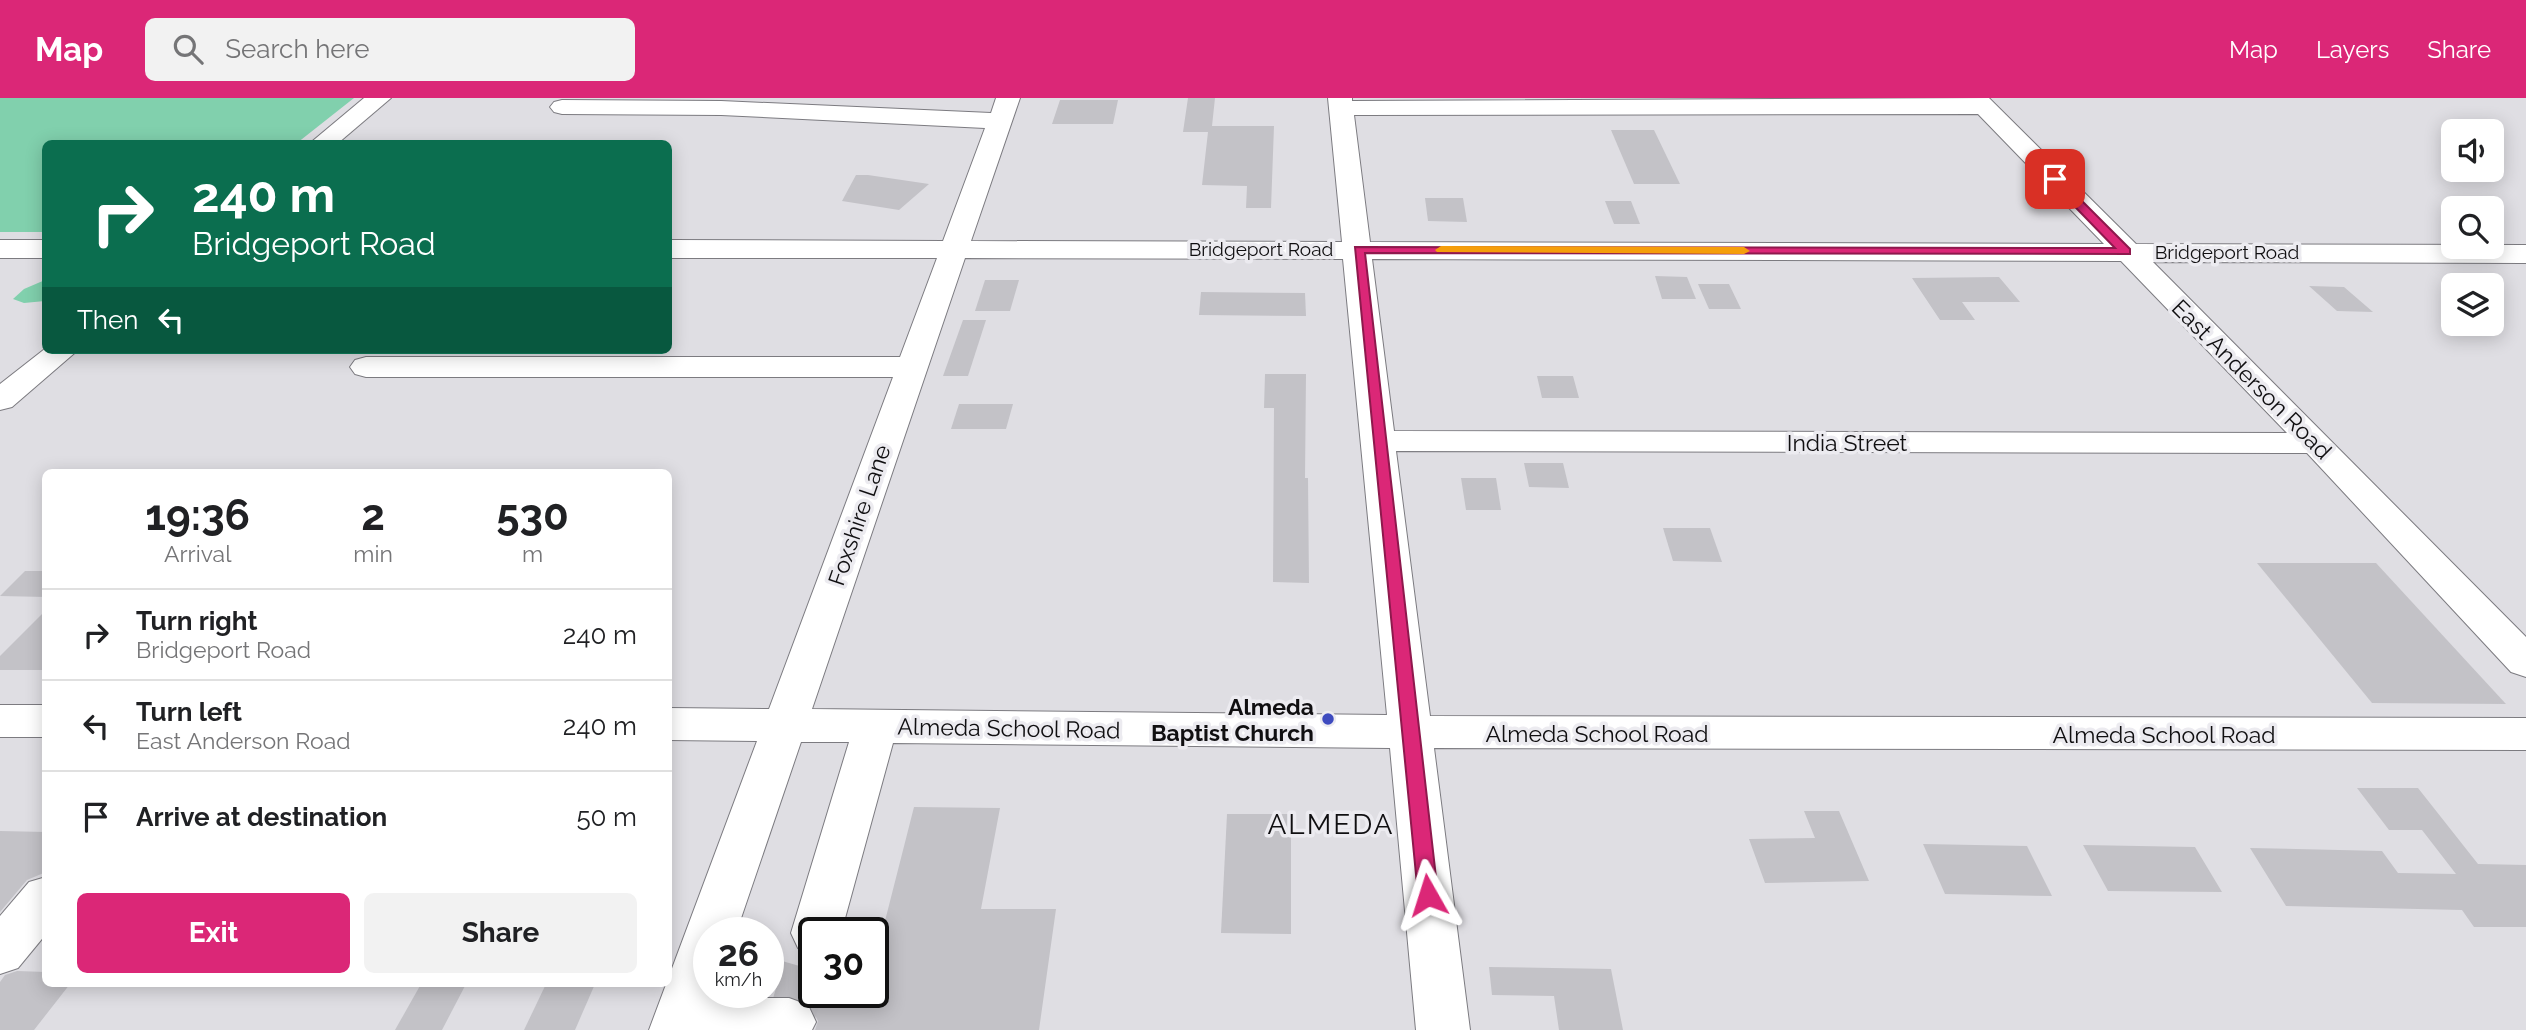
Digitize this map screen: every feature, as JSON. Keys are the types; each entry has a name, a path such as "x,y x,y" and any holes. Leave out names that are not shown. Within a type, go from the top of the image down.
{"street":[{"path":"326,140 379,98"},
{"path":"1443,1030 1341,103 1980,102"},
{"name":"East Anderson Road","path":"1980,102 2316,443 2526,662"},
{"path":"562,107 721,107 781,113 1004,109"},
{"name":"Foxshire Lane","path":"717,917 1004,109"},
{"path":"0,249 42,249"},
{"name":"Bridgeport Road","path":"672,249 2526,254"},
{"path":"0,400 57,354"},
{"path":"366,367 911,367"},
{"name":"India Street","path":"1377,441 2316,443"},
{"path":"0,721 42,721"},
{"name":"Almeda School Road","path":"672,724 1410,732 2526,734"},
{"path":"821,917 876,726"},
{"path":"0,952 42,902"},
{"path":"693,984 678,1026 789,1021"}],"green space":[{"path":"0,98 354,98 301,140 42,140 42,232 0,232"},
{"path":"42,281 42,301 24,303 13,299 24,289"}],"building":[{"path":"1188,98 1215,98 1212,126 1274,126 1271,208 1246,208 1247,186 1202,185 1208,132 1183,132"},
{"path":"1060,100 1118,100 1113,124 1052,124"},
{"path":"1611,130 1654,130 1680,184 1634,184"},
{"path":"856,175 929,184 899,210 842,201"},
{"path":"1425,198 1463,198 1467,222 1428,221"},
{"path":"1605,201 1631,201 1640,224 1614,224"},
{"path":"1655,276 1687,277 1696,299 1662,299"},
{"path":"1999,277 2020,302 1962,302 1975,320 1940,320 1912,278"},
{"path":"985,280 1019,280 1010,311 975,311"},
{"path":"1698,284 1729,284 1741,309 1709,309"},
{"path":"2309,286 2344,287 2373,312 2337,311"},
{"path":"1201,292 1305,293 1306,316 1199,315"},
{"path":"963,320 986,320 968,376 943,376"},
{"path":"1265,374 1306,374 1305,478 1308,478 1309,583 1273,582 1274,408 1264,408"},
{"path":"1537,376 1573,376 1579,398 1542,398"},
{"path":"959,404 1013,404 1006,429 951,429"},
{"path":"1524,463 1563,463 1569,488 1529,487"},
{"path":"1461,478 1496,478 1501,510 1466,510"},
{"path":"1663,528 1710,528 1722,562 1673,561"},
{"path":"2257,563 2376,563 2506,704 2372,703"},
{"path":"25,571 42,571 42,597 0,596"},
{"path":"42,614 42,670 0,670 0,656"},
{"path":"2357,788 2418,788 2478,864 2526,865 2526,927 2474,927 2462,910 2286,906 2250,848 2382,851 2398,873 2456,874 2422,830 2389,830"},
{"path":"914,807 1000,808 981,909 1056,909 1039,1030 815,1030 818,1021 814,1013 815,1008 889,1008 889,917 886,917"},
{"path":"1804,811 1839,811 1869,881 1765,883 1749,839 1815,838"},
{"path":"1227,814 1291,814 1291,934 1221,933"},
{"path":"0,831 42,832 42,874 27,880 0,912"},
{"path":"1923,844 2027,846 2052,896 1945,894"},
{"path":"2083,845 2195,847 2222,892 2108,891"},
{"path":"1489,967 1611,969 1623,1030 1559,1030 1554,996 1492,995"},
{"path":"798,970 798,999 790,996"},
{"path":"17,971 42,972 42,987 68,987 34,1030 0,1030 0,982 5,975"},
{"path":"419,987 464,987 442,1030 395,1030"},
{"path":"545,987 594,987 575,1030 524,1030"}],"tunnel":[{"path":"793,1012 798,995"}],"slow traffic":[{"path":"1441,250 1744,251"}],"place":[{"name":"Almeda Baptist Church","path":"1328,719"}],"district":[{"name":"ALMEDA","path":"1331,824"}],"route":[{"path":"1428,895 1377,441 1359,250 2125,252 2055,179"}]}
